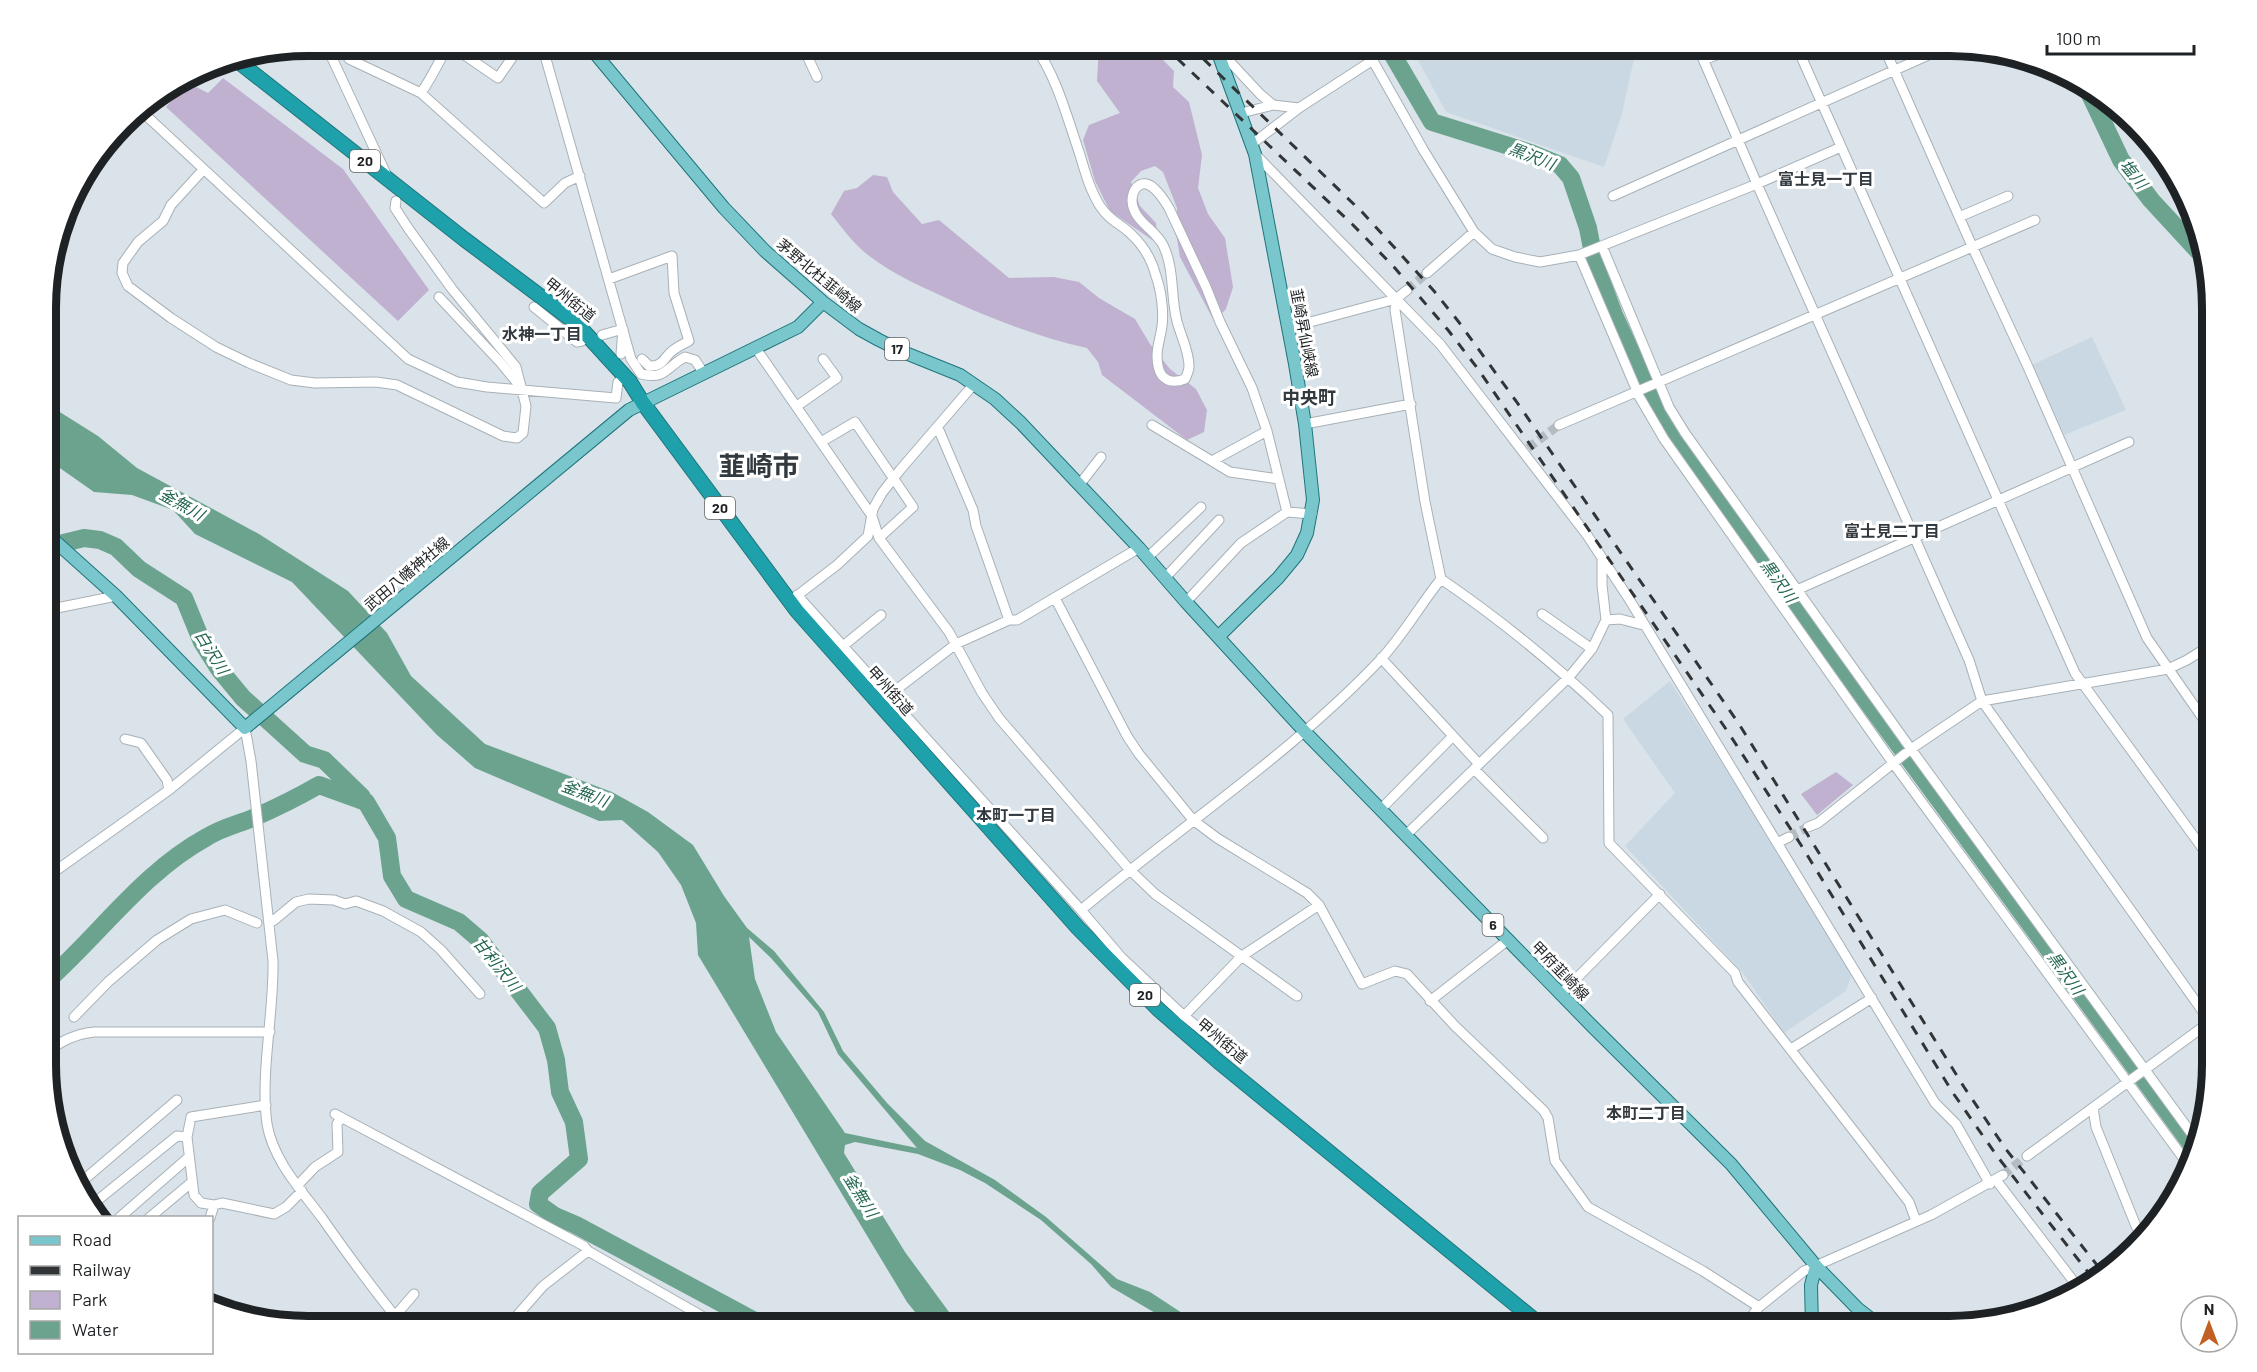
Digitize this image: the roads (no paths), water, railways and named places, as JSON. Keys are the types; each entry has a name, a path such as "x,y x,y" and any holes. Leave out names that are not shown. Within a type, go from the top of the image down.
{"highway":[{"name":"甲州街道","path":"241,64 576,323 630,382 643,403 793,598 1078,928 1158,1009 1219,1062 1531,1316"}],"main road":[{"name":"茅野北杜韮崎線","path":"597,56 724,208 765,251 822,302 859,329 903,352 950,369 1005,406 1080,484 1218,637"},
{"name":"韮崎昇仙峡線","path":"1218,637 1278,578 1297,555 1307,533 1313,484 1288,328 1253,149 1220,56"},
{"name":"武田八幡神社線","path":"249,724 629,410 798,327 822,302"},
{"path":"56,543 116,596 249,724"},
{"name":"甲府韮崎線","path":"1218,637 1305,732 1731,1164 1816,1266 1867,1316"},
{"path":"1812,1316 1811,1285 1816,1266"}],"street":[{"path":"331,56 388,179"},
{"path":"347,56 349,59 421,93 544,203 565,183 580,176"},
{"path":"421,93 437,70 437,64 442,56"},
{"path":"465,56 498,78 513,56"},
{"path":"546,56 631,359 641,374 653,377 665,374 674,349 689,341 674,293 672,256 609,279"},
{"path":"807,56 817,77"},
{"path":"1041,56 1053,77 1091,190 1112,221 1130,232 1144,249 1155,271 1162,311 1161,330 1156,351 1159,370 1165,379 1177,382 1185,379 1189,367 1175,315 1169,261 1165,248 1159,237 1143,224 1133,206 1134,191 1142,184 1149,184 1156,190 1169,208 1252,388 1267,431 1287,512"},
{"path":"1225,56 1273,105"},
{"path":"1371,56 1473,232 1492,249 1540,262 1579,255 1757,184 1841,147"},
{"path":"1702,56 1969,660 1982,701 2202,1009"},
{"path":"1704,60 1714,56"},
{"path":"1800,56 2075,673 2202,848"},
{"path":"1888,56 2073,467 2147,638 2202,717"},
{"path":"1613,196 1927,56"},
{"path":"1373,60 1299,108 1253,149 1440,344 1526,450 1602,558 1935,1103 1956,1124 2074,1283"},
{"path":"1241,113 1273,105 1299,108"},
{"path":"145,115 408,359 457,382 487,387 616,398 618,382"},
{"path":"203,170 171,205 164,221 138,242 123,263 122,273 128,286 171,318 216,347 291,380 315,383 376,382 397,385 502,436 517,438 523,433 526,406 516,367 440,272 395,208 396,201"},
{"path":"1959,217 2008,196"},
{"path":"1559,425 2035,220"},
{"path":"1427,273 1473,232"},
{"path":"1602,246 1670,407 1685,433 1799,589 1911,749 2192,1134"},
{"path":"1579,255 1637,391 1664,440 1893,763 2183,1158"},
{"path":"1288,328 1396,299 1407,290"},
{"path":"439,297 522,389"},
{"path":"1396,299 1395,310 1425,502 1441,579 1492,613 1569,677 1608,715 1609,843 1735,973 1738,982 1909,1202 1916,1221"},
{"path":"534,307 577,342 582,341"},
{"path":"602,335 623,329"},
{"path":"621,354 623,329"},
{"path":"755,347 872,516 879,538 915,584 956,644 982,693 999,718 1129,869 1155,894 1297,996"},
{"path":"642,359 649,366 656,367 685,357 695,360 703,372"},
{"path":"797,406 837,378 823,359"},
{"path":"974,384 892,478 882,493 872,516 868,536 837,565 793,598 843,646 1121,957 1184,1016 1215,1041"},
{"path":"1305,424 1411,404"},
{"path":"821,442 855,422 913,507 879,538"},
{"path":"1152,425 1230,472 1279,478"},
{"path":"938,428 973,510 976,526 1009,620"},
{"path":"1212,461 1267,431"},
{"path":"1799,589 2129,442"},
{"path":"1080,484 1101,457"},
{"path":"888,696 956,644 1009,620 1017,620 1143,553 1201,507"},
{"path":"1186,602 1241,543 1287,512 1311,514"},
{"path":"1165,578 1219,520"},
{"path":"1406,835 1569,677 1592,649 1606,620 1602,558"},
{"path":"1081,910 1129,869 1305,732 1382,658 1408,627 1441,579"},
{"path":"56,608 116,596"},
{"path":"1055,598 1138,754 1194,820 1217,838 1307,893 1319,905 1362,984 1395,971 1407,974 1430,1001 1544,1111 1548,1118 1555,1161 1588,1206 1703,1271 1759,1307"},
{"path":"1542,614 1592,649"},
{"path":"843,646 881,615"},
{"path":"1606,620 1632,620 1643,625"},
{"path":"1808,827 1818,823 1911,749 1982,701 2168,669 2202,651"},
{"path":"1382,658 1453,736 1477,767 1543,838"},
{"path":"56,871 169,790 249,724"},
{"path":"249,724 273,961 266,1105 268,1127 274,1146 285,1167 375,1292 395,1316 414,1294"},
{"path":"1381,809 1453,736"},
{"path":"125,740 141,743 167,780 169,790"},
{"path":"1777,843 1789,837"},
{"path":"1561,994 1660,894"},
{"path":"273,921 296,902 309,900 334,900 345,904 356,902 382,911 421,932 441,950 480,994"},
{"path":"1184,1016 1242,956 1319,905"},
{"path":"74,1017 108,982 157,940 190,919 225,910 257,923"},
{"path":"1430,1001 1508,940"},
{"path":"1791,1049 1872,998"},
{"path":"2027,1156 2202,1029"},
{"path":"56,1047 80,1034 94,1032 270,1032"},
{"path":"84,1180 177,1100"},
{"path":"266,1105 191,1117 187,1137 192,1182 194,1195 201,1203 214,1205 222,1203 274,1214 286,1208 315,1167 338,1152 338,1116 584,1246 588,1251 703,1316"},
{"path":"2093,1108 2096,1127 2139,1231"},
{"path":"96,1201 177,1136 187,1137"},
{"path":"123,1216 189,1156"},
{"path":"1752,1316 1759,1307 1804,1271 1916,1221 1996,1179"},
{"path":"151,1216 192,1182"},
{"path":"211,1216 214,1205"},
{"path":"517,1316 543,1286 588,1251"}],"water":[{"name":"釜無川","path":"56,410 98,436 137,468 259,534 348,591 387,633 411,676 485,744 612,792 648,812 693,845 724,896 747,928 774,951 824,1012 843,1051 887,1103 925,1141 995,1180 1046,1217 1117,1279 1150,1292 1182,1313 1195,1316 1160,1316 1111,1287 1091,1264 1041,1220 985,1183 960,1170 918,1154 855,1142 845,1145 844,1153 905,1252 952,1316 918,1316 907,1302 698,955 696,923 681,885 658,852 622,820 599,821 475,768 437,735 292,582 195,534 173,510 132,495 94,492 56,465","holes":["749,937 771,958 818,1012 838,1054 917,1148 845,1133 776,1032 755,979"]}],"waterway":[{"name":"黒沢川","path":"1393,56 1432,122 1531,153 1560,165 1571,178 1588,228 1595,264 1614,315 1657,408 1784,588 2189,1141"},
{"name":"塩川","path":"2093,101 2121,160 2151,200 2194,247"},
{"name":"白沢川","path":"56,545 84,538 100,540 116,547 139,569 184,598 202,642 219,669 243,698 305,754 324,760 362,797"},
{"name":"甘利沢川","path":"56,972 142,885 184,851 212,834 262,814 319,785 366,802 387,838 392,876 406,899 459,922 480,940 547,1028 556,1060 560,1092 574,1122 579,1159 540,1193 538,1204 555,1216 746,1316"}],"tunnel":[{"path":"1407,290 1427,273"},
{"path":"1528,448 1559,425"},
{"path":"1789,837 1808,827"},
{"path":"2003,1175 2027,1156"}],"railway":[{"path":"1175,56 1353,225 1394,267 1478,369 1728,732 1801,845 1953,1093 1997,1156 2089,1274"},
{"path":"1200,56 1363,213 1458,321 1516,401 1739,724 1964,1087 2005,1148 2099,1267"}],"district":[{"name":"富士見一丁目","path":"1826,179"},
{"name":"水神一丁目","path":"542,334"},
{"name":"中央町","path":"1309,398"},
{"name":"韮崎市","path":"759,467"},
{"name":"富士見二丁目","path":"1892,531"},
{"name":"本町一丁目","path":"1016,815"},
{"name":"本町二丁目","path":"1646,1113"}]}
